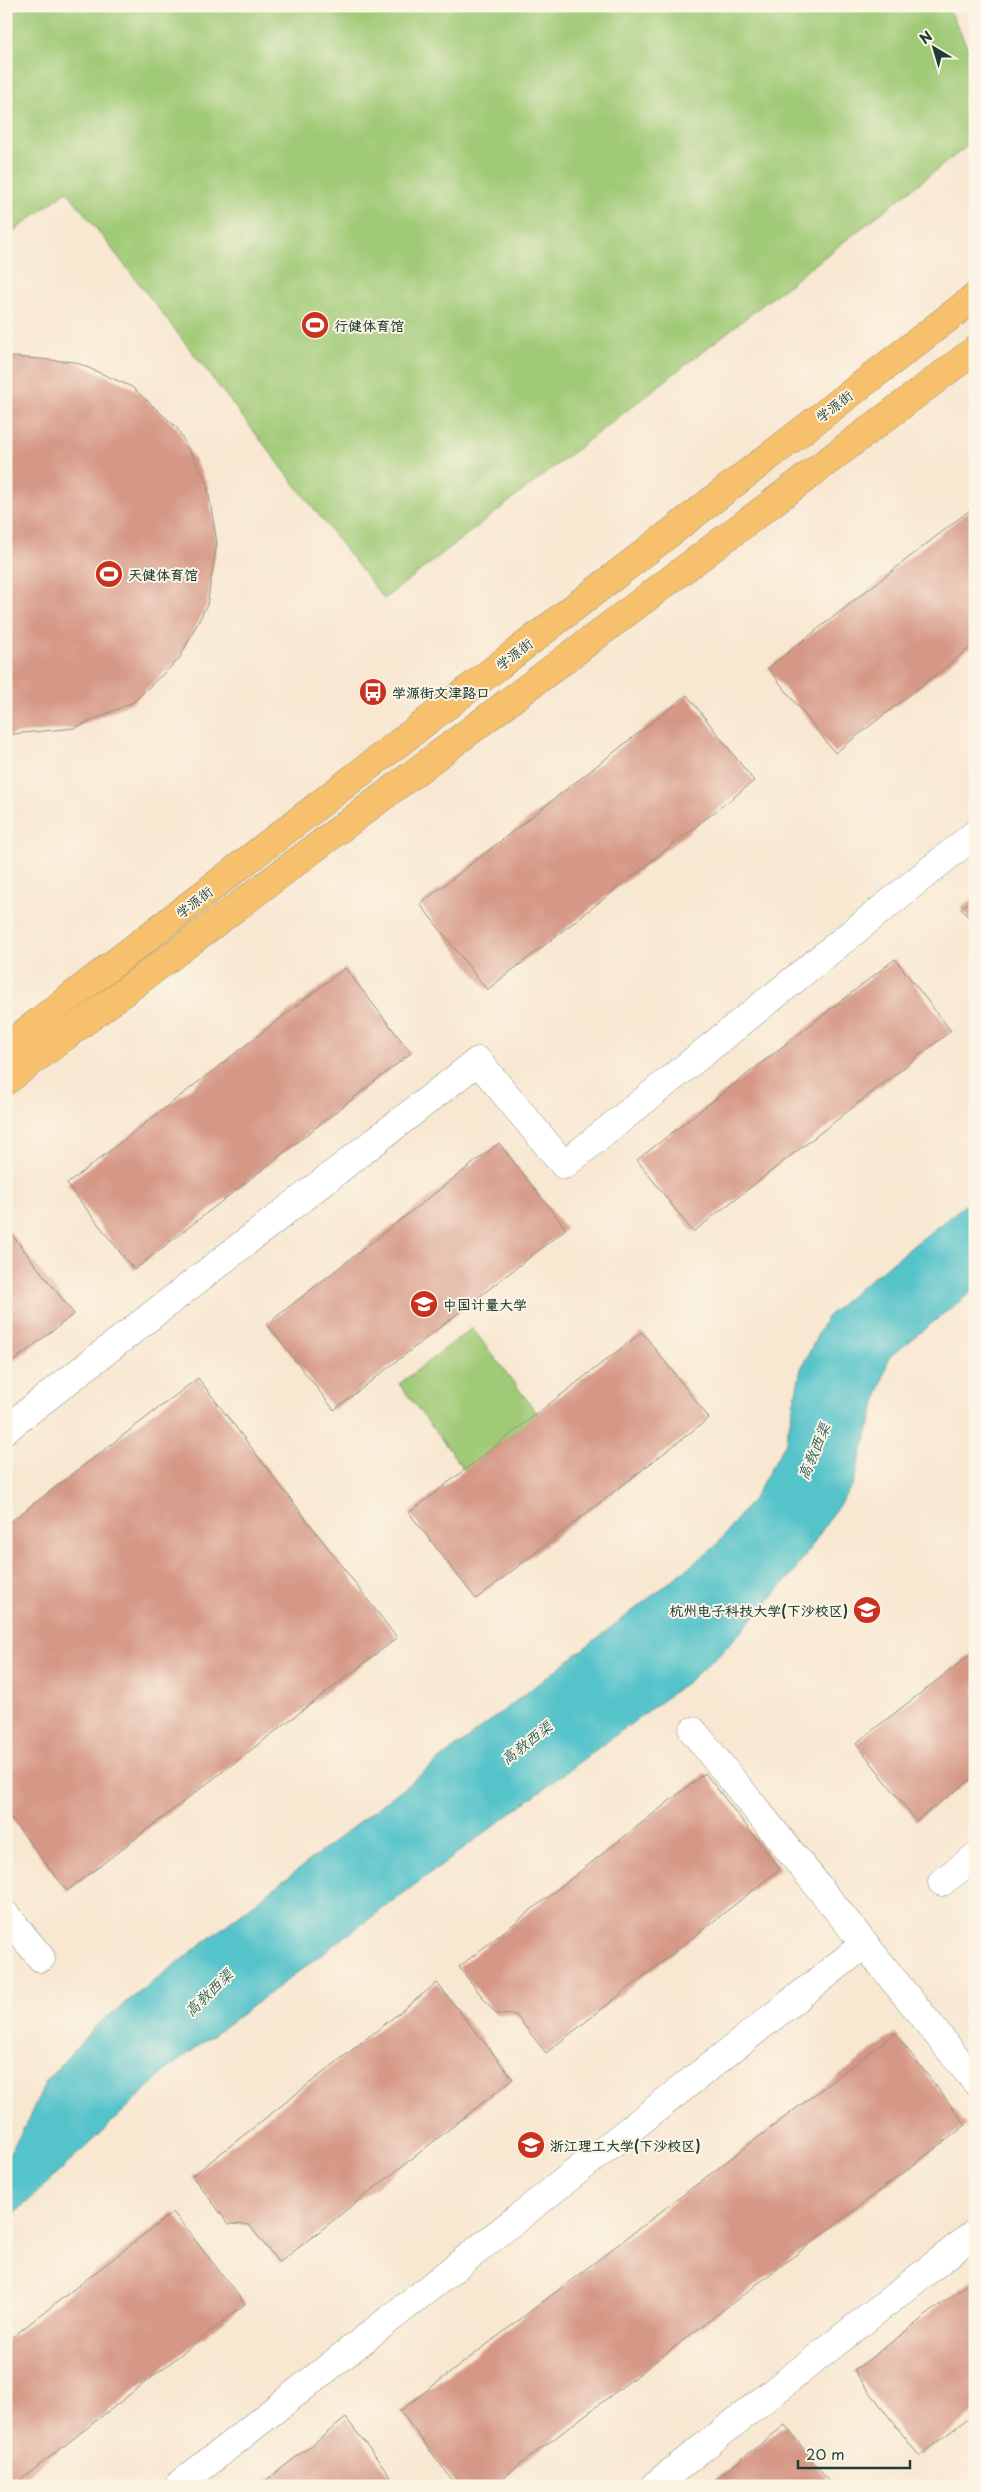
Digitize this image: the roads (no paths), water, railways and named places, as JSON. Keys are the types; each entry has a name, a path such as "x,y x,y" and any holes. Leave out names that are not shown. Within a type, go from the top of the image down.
{"main road":[{"name":"学源街","path":"6,1047 975,297"},
{"path":"6,1081 975,350"}],"street":[{"path":"6,1429 478,1061 564,1165 975,834"},
{"path":"693,1731 975,2081"},
{"path":"942,1882 975,1857"},
{"path":"6,1915 40,1958"},
{"path":"178,2486 865,1944"},
{"path":"654,2486 975,2233"}],"water":[{"name":"高教西渠","path":"975,1197 975,1289 889,1357 853,1484 794,1572 726,1648 691,1679 169,2068 6,2222 6,2158 21,2134 47,2080 97,2025 715,1547 753,1499 785,1444 801,1369 826,1318 857,1290"}],"place":[{"name":"行健体育馆","path":"315,325"},
{"name":"天健体育馆","path":"109,574"},
{"name":"学源街文津路口","path":"373,692"},
{"name":"中国计量大学","path":"424,1304"},
{"name":"杭州电子科技大学(下沙校区)","path":"867,1610"},
{"name":"浙江理工大学(下沙校区)","path":"531,2145"}]}
